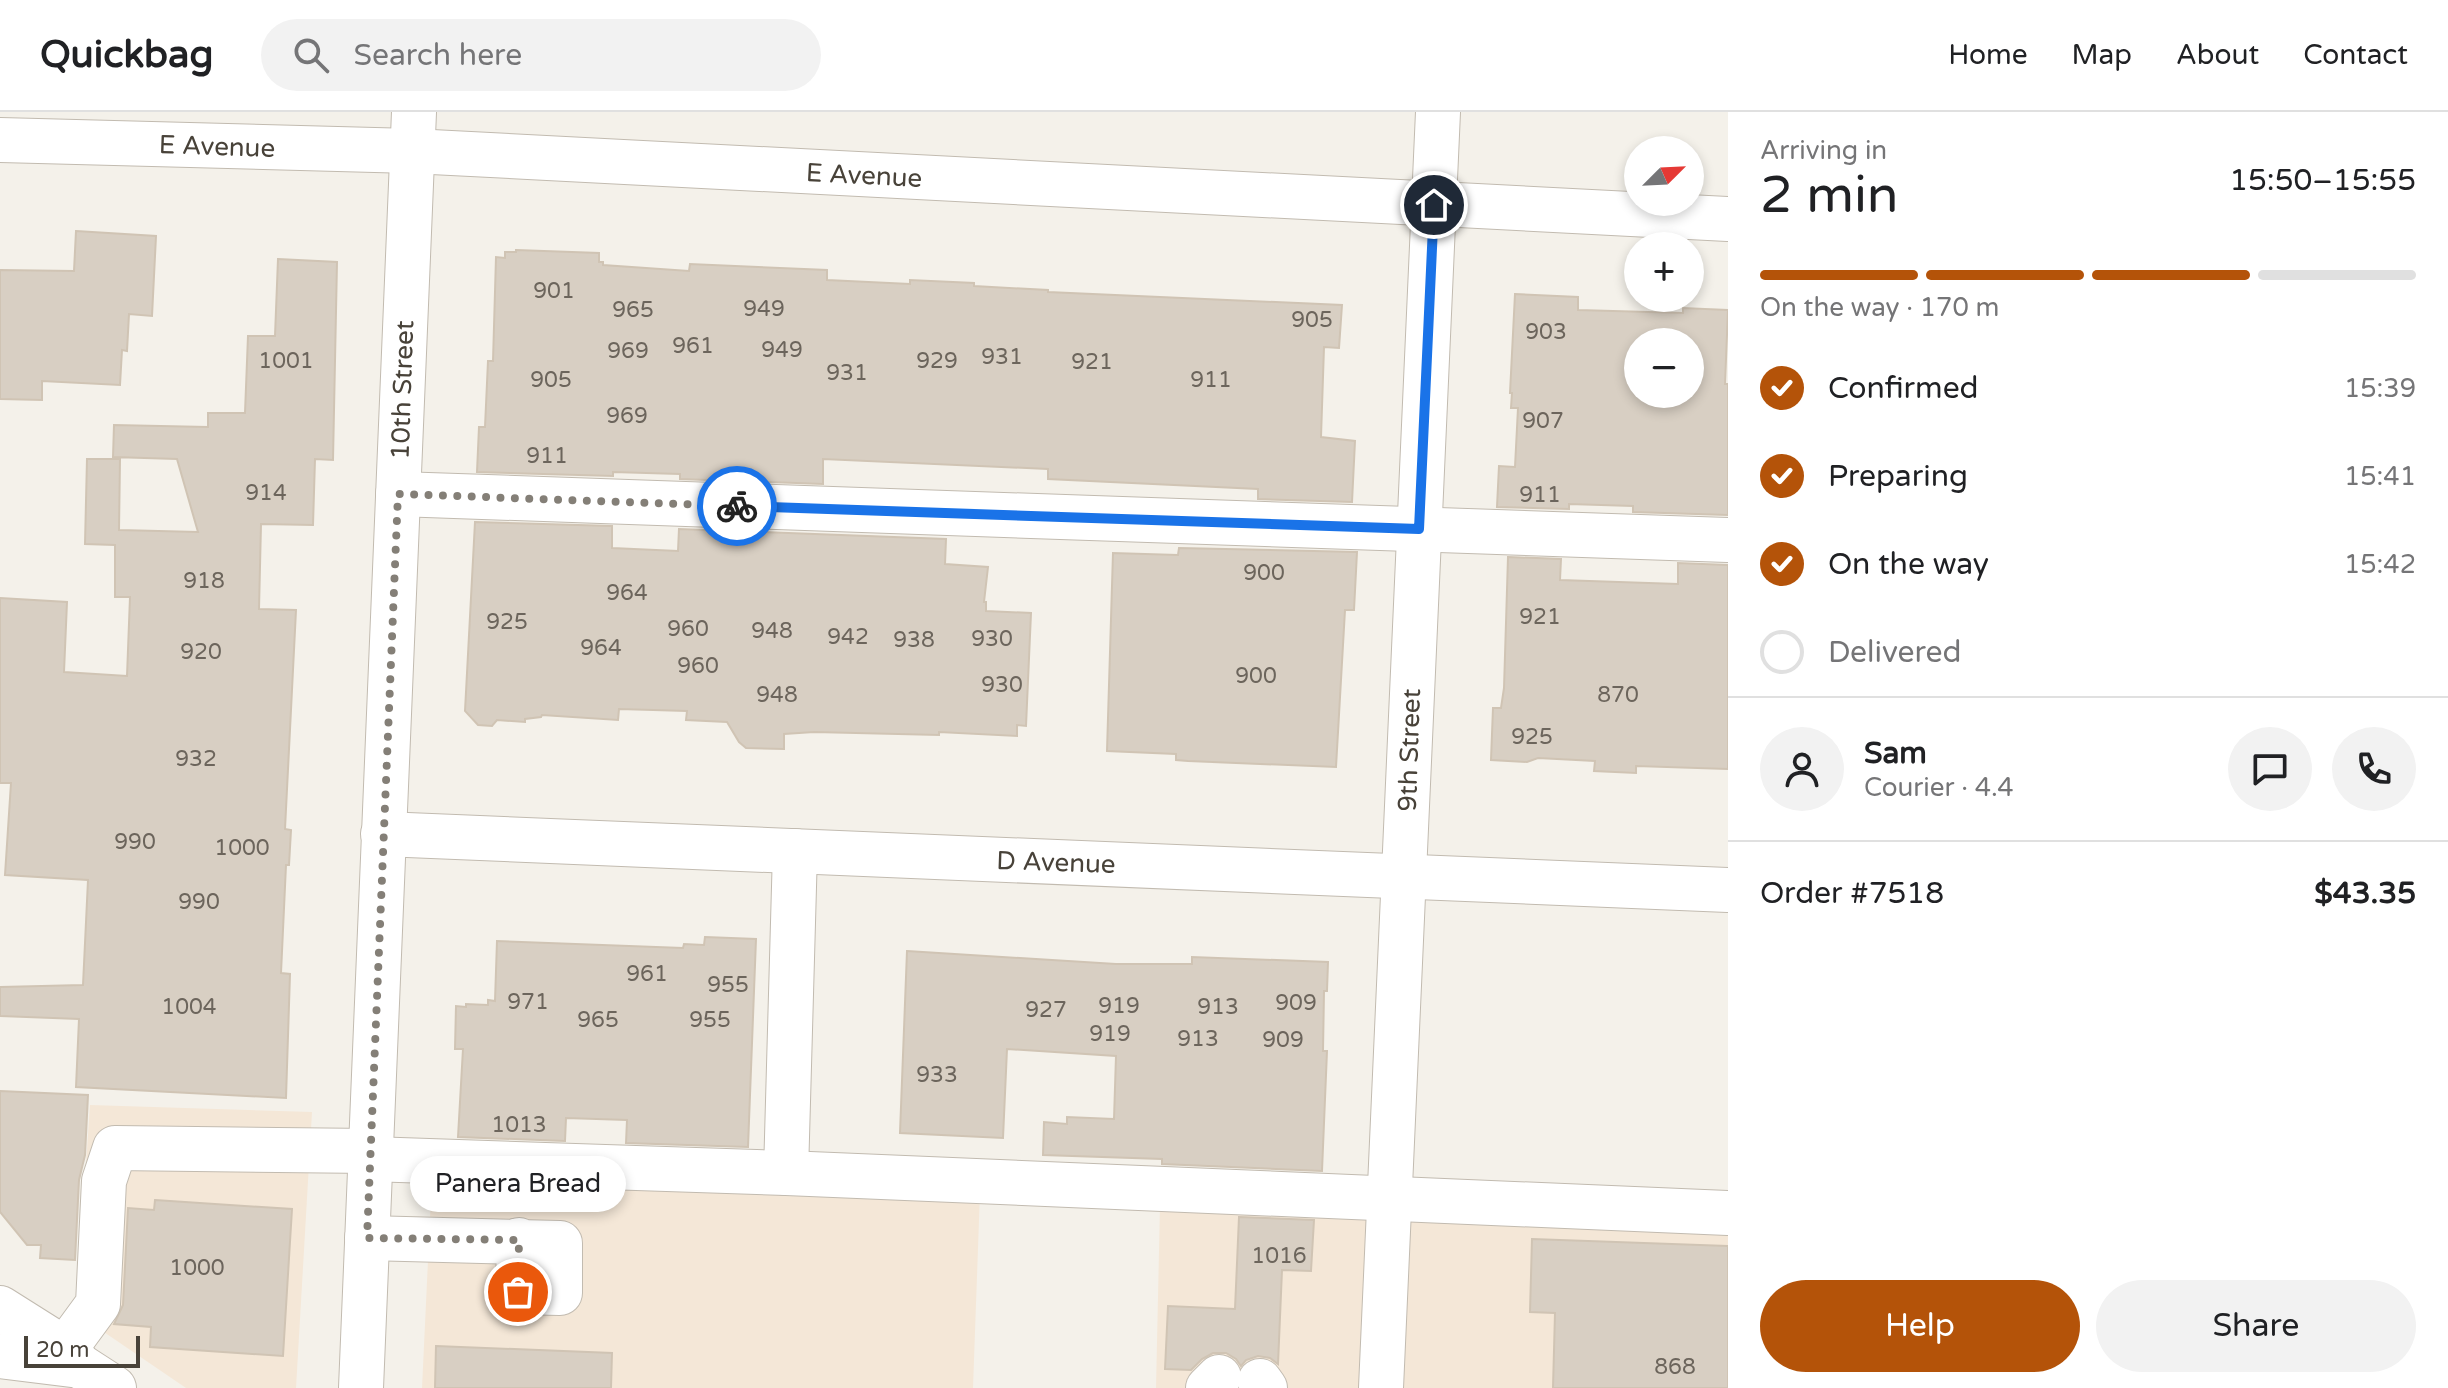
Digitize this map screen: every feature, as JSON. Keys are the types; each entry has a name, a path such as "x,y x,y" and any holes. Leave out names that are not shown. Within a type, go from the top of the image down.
{"street":[{"name":"9th Street","path":"1381,1388 1438,112"},
{"name":"E Avenue","path":"0,140 413,132 1434,205 1728,219"},
{"name":"10th Street","path":"361,1388 413,132"},
{"path":"398,494 1728,540"},
{"name":"D Avenue","path":"383,834 1728,890"},
{"path":"786,1173 795,851"},
{"path":"86,1368 98,1304 104,1181 115,1148 370,1155 1728,1213"},
{"path":"367,1238 519,1240"},
{"path":"0,1308 86,1368"},
{"path":"0,1356 86,1368"}],"shaded area":[{"path":"90,1105 312,1112 296,1388 186,1388 76,1313"},
{"path":"432,1176 980,1192 973,1388 422,1388"},
{"path":"1160,1206 1728,1224 1728,1388 1156,1388"}],"building":[{"path":"76,231 156,236 152,316 129,314 127,351 122,350 120,385 42,381 42,400 0,399 0,270 74,271"},
{"path":"505,252 599,253 599,262 603,265 689,271 690,264 827,270 827,280 974,283 974,286 1048,292 1342,305 1339,348 1324,347 1321,437 1355,441 1352,502 1258,499 1258,489 1048,479 1048,469 823,459 823,484 680,479 680,474 613,472 613,476 477,472 479,427 485,427 488,361 493,361 496,257 505,258"},
{"path":"278,259 337,262 333,460 315,459 313,525 261,524 259,609 296,610 285,829 291,830 289,865 286,865 281,973 290,974 286,1098 76,1087 79,1019 0,1016 0,987 83,985 88,880 5,875 11,783 0,783 0,598 67,602 64,672 127,676 130,597 115,597 115,545 85,544 87,459 120,459 119,530 198,532 177,459 113,457 114,425 208,427 208,413 245,413 248,336 275,336"},
{"path":"1515,294 1578,297 1578,310 1683,313 1704,312 1704,309 1728,310 1725,384 1728,384 1728,515 1633,512 1633,506 1569,504 1569,509 1497,507 1499,466 1515,467 1518,408 1511,408"},
{"path":"475,522 612,526 612,548 678,551 679,529 946,539 945,564 988,567 984,602 986,611 1031,613 1026,726 1017,725 1017,736 939,732 939,735 784,734 784,749 746,748 727,722 686,720 687,711 619,709 618,720 542,715 525,719 525,722 497,720 492,726 478,725 465,711"},
{"path":"1179,548 1357,552 1354,610 1345,610 1336,767 1188,761 1176,760 1176,754 1107,751 1113,553 1178,555"},
{"path":"1508,557 1561,559 1560,580 1678,584 1678,563 1728,565 1728,769 1636,766 1636,773 1594,771 1595,761 1538,758 1527,762 1491,760 1493,708 1501,708 1504,688"},
{"path":"705,937 756,939 748,1147 626,1143 627,1120 566,1118 565,1141 458,1137 463,1049 455,1049 456,1006 488,1005 488,1000 495,1001 497,941 683,948 684,944 704,945"},
{"path":"907,951 1116,964 1192,964 1192,957 1328,962 1327,991 1324,991 1323,1051 1327,1051 1322,1171 1162,1164 1162,1159 1043,1155 1044,1122 1067,1124 1067,1117 1114,1119 1116,1056 1007,1049 1003,1138 900,1133"},
{"path":"0,1091 88,1095 75,1260 40,1258 41,1245 27,1245 0,1212"},
{"path":"155,1200 292,1209 283,1356 150,1347 151,1327 114,1324 123,1305 128,1208 154,1210"},
{"path":"1239,1217 1314,1220 1311,1271 1282,1270 1278,1364 1270,1358 1258,1356 1246,1360 1241,1366 1226,1353 1213,1353 1191,1370 1165,1369 1168,1306 1235,1309"},
{"path":"1532,1239 1728,1246 1728,1388 1553,1388 1555,1313 1530,1312"},
{"path":"436,1346 612,1353 611,1388 435,1388"}],"way so far":[{"path":"518,1292 519,1240 367,1238 398,494 737,506"}],"place":[{"name":"Panera Bread","path":"518,1292"}],"route":[{"path":"737,506 1419,529 1434,205"}]}
